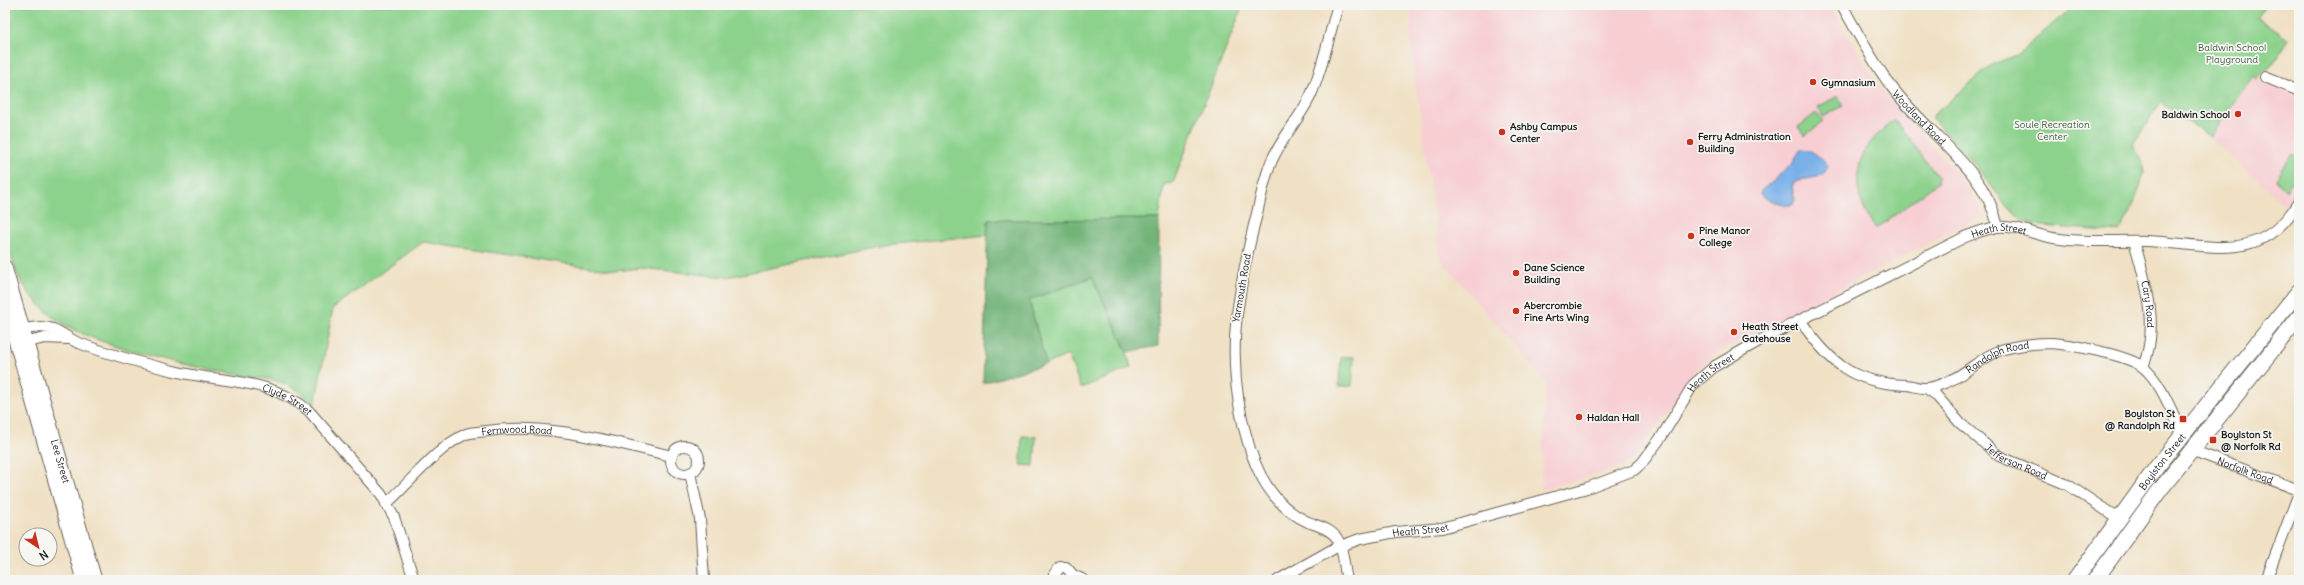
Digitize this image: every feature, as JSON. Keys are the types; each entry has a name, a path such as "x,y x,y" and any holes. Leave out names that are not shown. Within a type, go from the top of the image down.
{"highway":[{"name":"Boylston Street","path":"2075,580 2183,435 2299,291"},
{"name":"Boylston Street","path":"2095,580 2151,502 2191,450 2299,317"}],"main road":[{"path":"5,267 21,344"},
{"path":"5,304 18,331"},
{"name":"Lee Street","path":"21,344 83,580"},
{"name":"Lee Street","path":"21,344 94,580"}],"street":[{"name":"Yarmouth Road","path":"1338,5 1318,77 1310,98 1278,148 1265,180 1242,276 1234,326 1234,358 1242,420 1250,450 1262,479 1270,491 1289,510 1307,521 1325,528 1337,538 1340,546"},
{"name":"Woodland Road","path":"1842,5 1891,86 1955,156 1982,190 1992,205 1998,227"},
{"path":"2265,77 2299,91"},
{"name":"Heath Street","path":"1278,580 1340,546 1360,539 1396,532 1448,526 1587,488 1634,470 1642,463 1662,436 1688,393 1699,379 1731,355 1952,242 1998,227 2060,239 2134,241 2220,248 2240,247 2259,241 2273,232 2296,214 2299,201"},
{"name":"Cary Road","path":"2134,241 2150,304 2152,323 2150,348 2143,367"},
{"name":"Randolph Road","path":"1800,320 1829,356 1846,370 1865,379 1926,388 1948,381 2003,349 2052,343 2085,348 2120,357 2143,367 2158,387 2183,435"},
{"name":"Clyde Street","path":"18,331 52,328 68,339"},
{"name":"Clyde Street","path":"21,344 45,338 68,339 178,372 239,381 272,389 297,401 309,411 381,494 394,517 414,580"},
{"name":"Jefferson Road","path":"1926,388 1935,394 1960,423 1999,456 2068,485 2119,519"},
{"name":"Fernwood Road","path":"386,504 450,444 467,434 509,428 535,429 569,434 672,456"},
{"path":"681,446 694,448 700,460 697,468 690,473 681,473 674,468 672,456 681,446"},
{"name":"Norfolk Road","path":"2191,450 2299,492"},
{"path":"690,473 700,519 704,580"},
{"path":"2266,580 2299,492"},
{"path":"1340,546 1347,580"},
{"path":"1054,580 1055,574 1060,567 1066,567 1072,578 1084,580"}],"shaded area":[{"name":"Pine Manor College","path":"1412,5 1830,5 1876,83 1956,173 1981,207 1981,216 1717,353 1695,372 1640,450 1629,462 1615,469 1541,490 1546,382 1440,259 1410,40"},
{"name":"Baldwin School","path":"2250,12 2289,40 2268,71 2264,70 2257,79 2299,98 2299,184 2287,207 2201,130"}],"green space":[{"path":"5,5 1243,5 1173,183 1164,184 1159,219 988,220 987,235 884,245 727,277 641,268 616,271 423,242 333,308 315,404 305,395 285,384 264,378 228,373 142,354 82,334 55,318 42,308 31,295 21,281 16,270 5,234"},
{"name":"Soule Recreation Center","path":"2075,5 2265,5 2257,17 2289,40 2268,71 2264,70 2257,79 2253,76 2210,137 2161,103 2133,144 2142,161 2144,174 2131,212 2119,232 2041,226 2025,221 2008,208 1976,166 1931,117 1993,64 2017,55"},
{"path":"1838,96 1843,106 1823,117 1818,107"},
{"path":"1816,113 1823,121 1805,136 1798,127"},
{"path":"1895,120 1938,177 1937,183 1876,229 1866,213 1860,198 1858,170 1870,143 1881,131"},
{"path":"2292,154 2299,158 2299,170 2286,191 2275,179"},
{"path":"1159,219 1158,346 1127,352 1092,277 1029,300 1046,364 983,383 988,220"},
{"path":"1092,277 1127,352 1131,368 1081,388 1068,355 1046,364 1029,300"},
{"path":"1341,357 1354,357 1352,386 1339,386"},
{"path":"1022,436 1036,437 1034,466 1021,465"}],"water":[{"path":"1801,149 1809,150 1819,157 1828,166 1826,171 1818,177 1794,182 1792,187 1795,200 1792,205 1775,203 1763,197 1760,194 1762,190 1791,165"}],"place":[{"name":"Gymnasium","path":"1813,82"},
{"name":"Baldwin School","path":"2238,114"},
{"name":"Ashby Campus Center","path":"1502,132"},
{"name":"Ferry Administration Building","path":"1690,142"},
{"name":"Pine Manor College","path":"1691,236"},
{"name":"Dane Science Building","path":"1516,273"},
{"name":"Abercrombie Fine Arts Wing","path":"1516,311"},
{"name":"Heath Street Gatehouse","path":"1734,332"},
{"name":"Haldan Hall","path":"1579,417"},
{"name":"Boylston St @ Randolph Rd","path":"2183,419"},
{"name":"Boylston St @ Norfolk Rd","path":"2213,440"}],"park label":[{"name":"Baldwin School Playground","path":"2232,52"}]}
